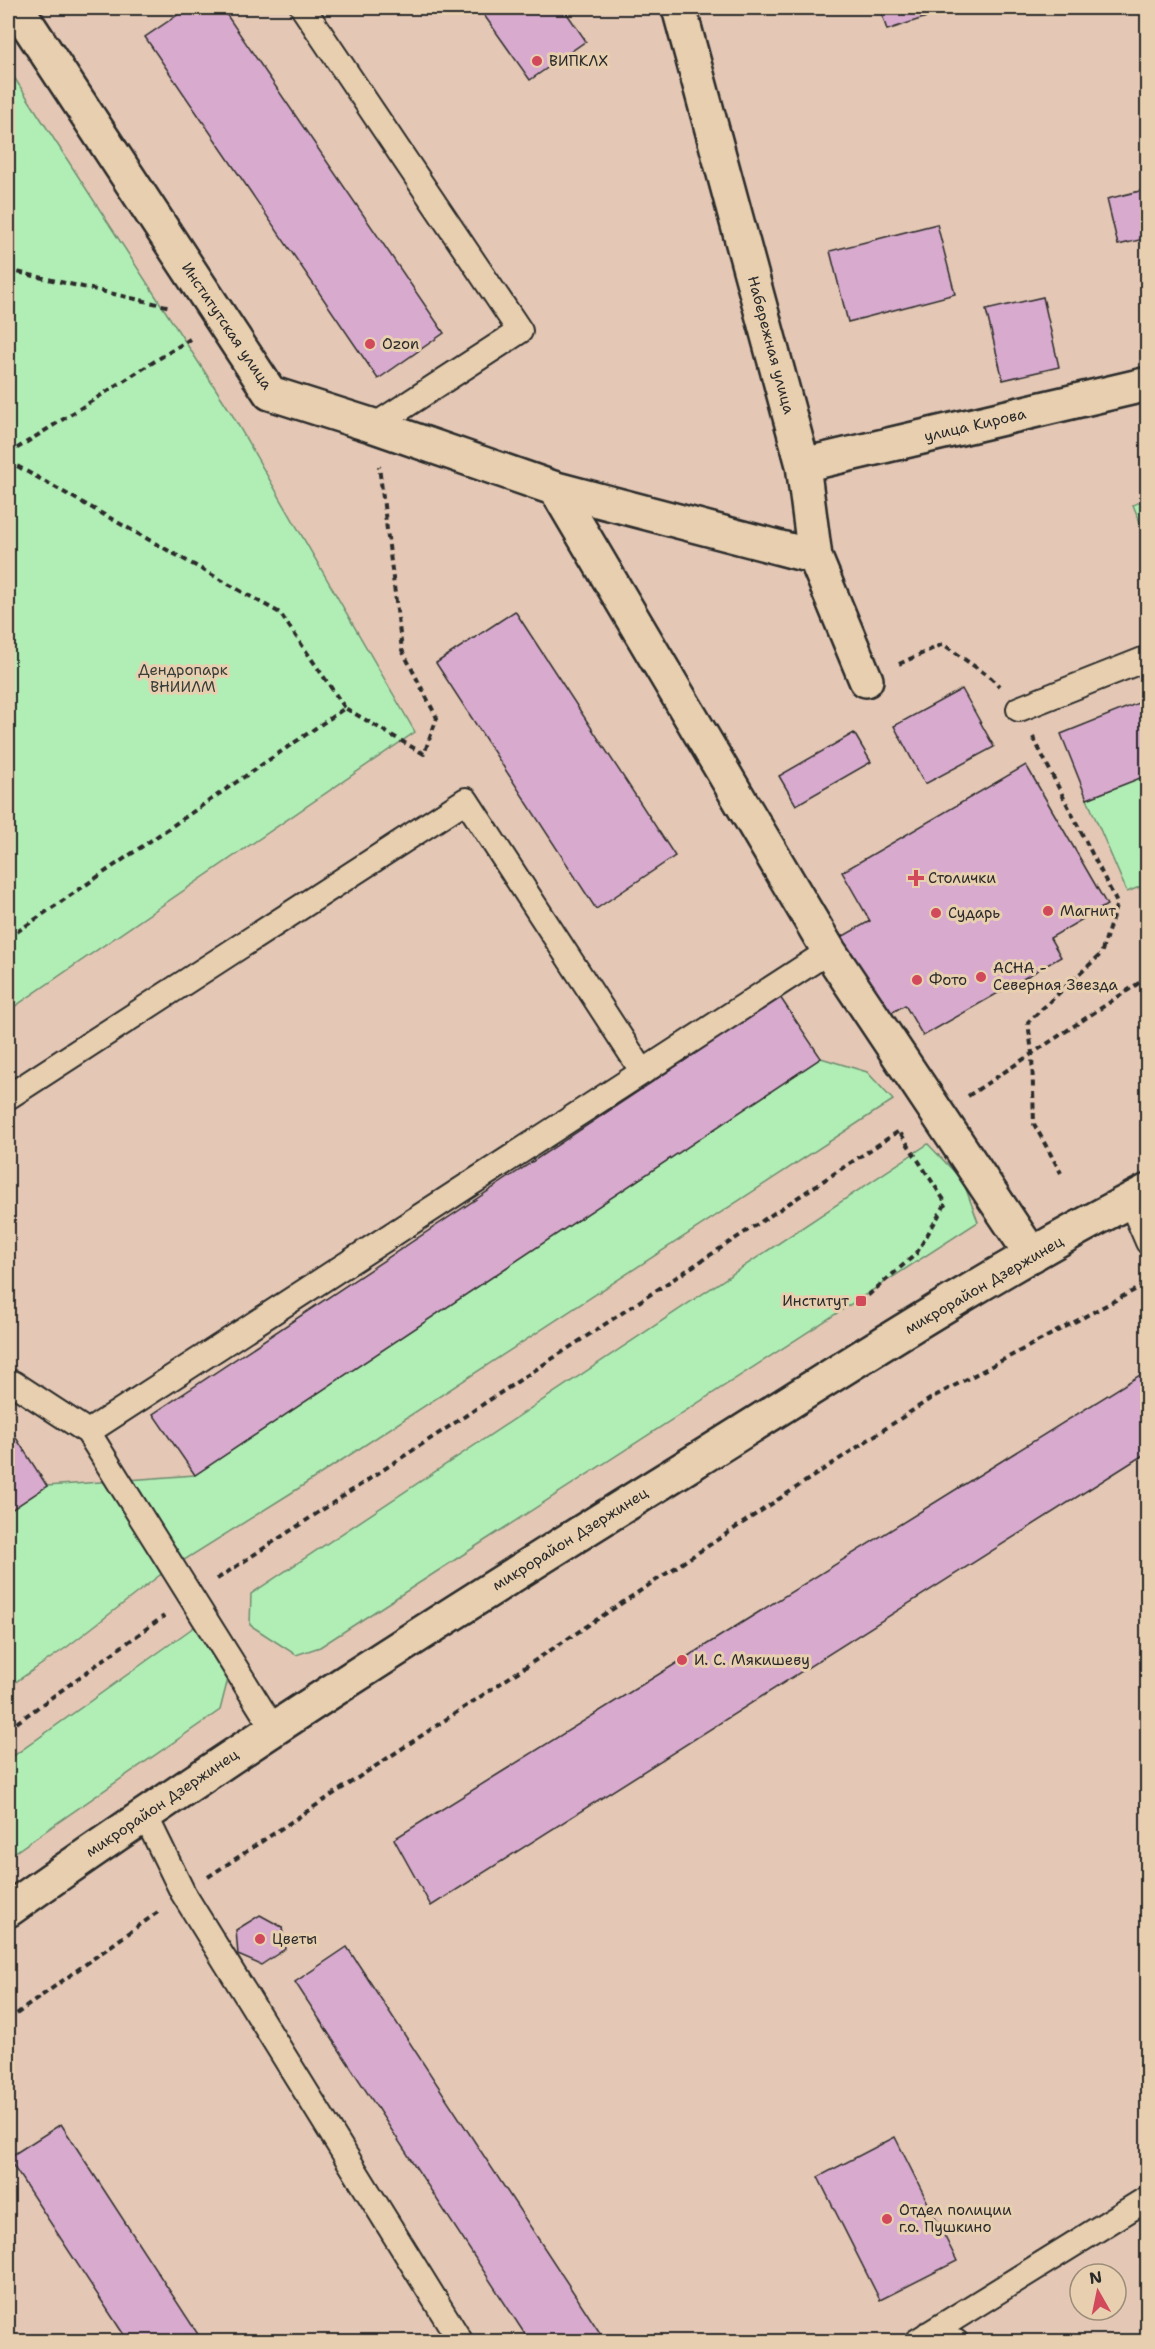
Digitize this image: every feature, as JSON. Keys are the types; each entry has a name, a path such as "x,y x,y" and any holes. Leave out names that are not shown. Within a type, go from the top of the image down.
{"street":[{"name":"Институтская улица","path":"17,8 270,393 374,426 556,489 815,557"},
{"name":"Набережная улица","path":"679,8 803,465 815,557 866,680"},
{"name":"улица Кирова","path":"803,465 1148,384"},
{"path":"556,489 829,951 1032,1255"},
{"name":"микрорайон Дзержинец","path":"8,1910 144,1813 493,1587 1032,1255 1138,1196"}],"lane":[{"path":"303,8 520,331 374,426"},
{"path":"1018,709 1148,658"},
{"path":"8,1097 466,800 643,1072"},
{"path":"88,1432 829,951"},
{"path":"1138,1196 1148,1242"},
{"path":"9,1382 88,1432 273,1728"},
{"path":"144,1813 183,1893 461,2342"},
{"path":"922,2338 1148,2198"},
{"path":"922,2338 956,2342"}],"path":[{"path":"8,270 221,319"},
{"path":"8,453 221,319"},
{"path":"8,461 280,613 345,708 424,754 437,718 402,650 374,426"},
{"path":"866,680 943,644 991,678 1018,709 1118,903 1101,954 1028,1022 1032,1053 1034,1124 1061,1173"},
{"path":"8,938 345,708"},
{"path":"967,1096 1148,977"},
{"path":"8,1729 192,1596 899,1131 946,1203 916,1254 865,1298"},
{"path":"8,2020 183,1893 933,1397 1148,1283"}],"green space":[{"name":"Дендропарк ВНИИЛМ","path":"8,68 230,411 415,732 8,1011"},
{"path":"1147,499 1147,539 1133,505"},
{"path":"1147,775 1147,884 1127,892 1087,799"},
{"path":"821,1058 867,1072 893,1100 296,1490 160,1575 67,1647 8,1687 8,1512 47,1486 195,1475"},
{"path":"928,1144 963,1181 978,1222 320,1647 296,1655 250,1625 251,1594"},
{"path":"201,1622 229,1675 220,1710 8,1857 8,1760"}],"building":[{"path":"188,8 222,8 444,333 378,379 145,37"},
{"name":"ВИПКЛХ","path":"479,8 563,8 586,41 530,80"},
{"name":"ВИПКЛХ","path":"479,8 563,8 586,41 530,80"},
{"path":"880,8 954,8 887,30"},
{"path":"1148,189 1148,238 1118,245 1107,199"},
{"path":"937,224 955,294 848,322 830,251"},
{"path":"1043,297 1059,367 1003,380 986,310"},
{"path":"515,611 675,856 596,909 436,663"},
{"path":"962,689 994,747 925,784 894,726"},
{"path":"1148,699 1148,775 1087,799 1061,734"},
{"path":"854,733 871,762 796,805 779,776"},
{"path":"1026,765 1107,905 1050,938 1061,957 923,1036 905,1005 884,1017 838,939 870,921 842,872"},
{"path":"780,997 821,1058 195,1475 153,1414"},
{"path":"1148,1370 1148,1452 431,1906 394,1839"},
{"path":"11,1430 47,1486 8,1512 8,1433"},
{"name":"Цветы","path":"260,1915 282,1927 285,1949 261,1965 238,1955 236,1930"},
{"path":"347,1947 606,2342 530,2342 295,1982"},
{"path":"61,2124 203,2342 128,2342 8,2158"},
{"name":"Отдел полиции г.о. Пушкино","path":"895,2137 957,2261 880,2300 818,2177"}],"place":[{"name":"ВИПКЛХ","path":"537,61"},
{"name":"Ozon","path":"370,344"},
{"name":"Столички","path":"916,878"},
{"name":"Магнит","path":"1048,911"},
{"name":"Сударь","path":"936,913"},
{"name":"АСНА - Северная Звезда","path":"981,977"},
{"name":"Фото","path":"917,980"},
{"name":"Институт","path":"861,1301"},
{"name":"И. С. Мякишеву","path":"682,1660"},
{"name":"Цветы","path":"260,1939"},
{"name":"Отдел полиции г.о. Пушкино","path":"887,2219"}]}
